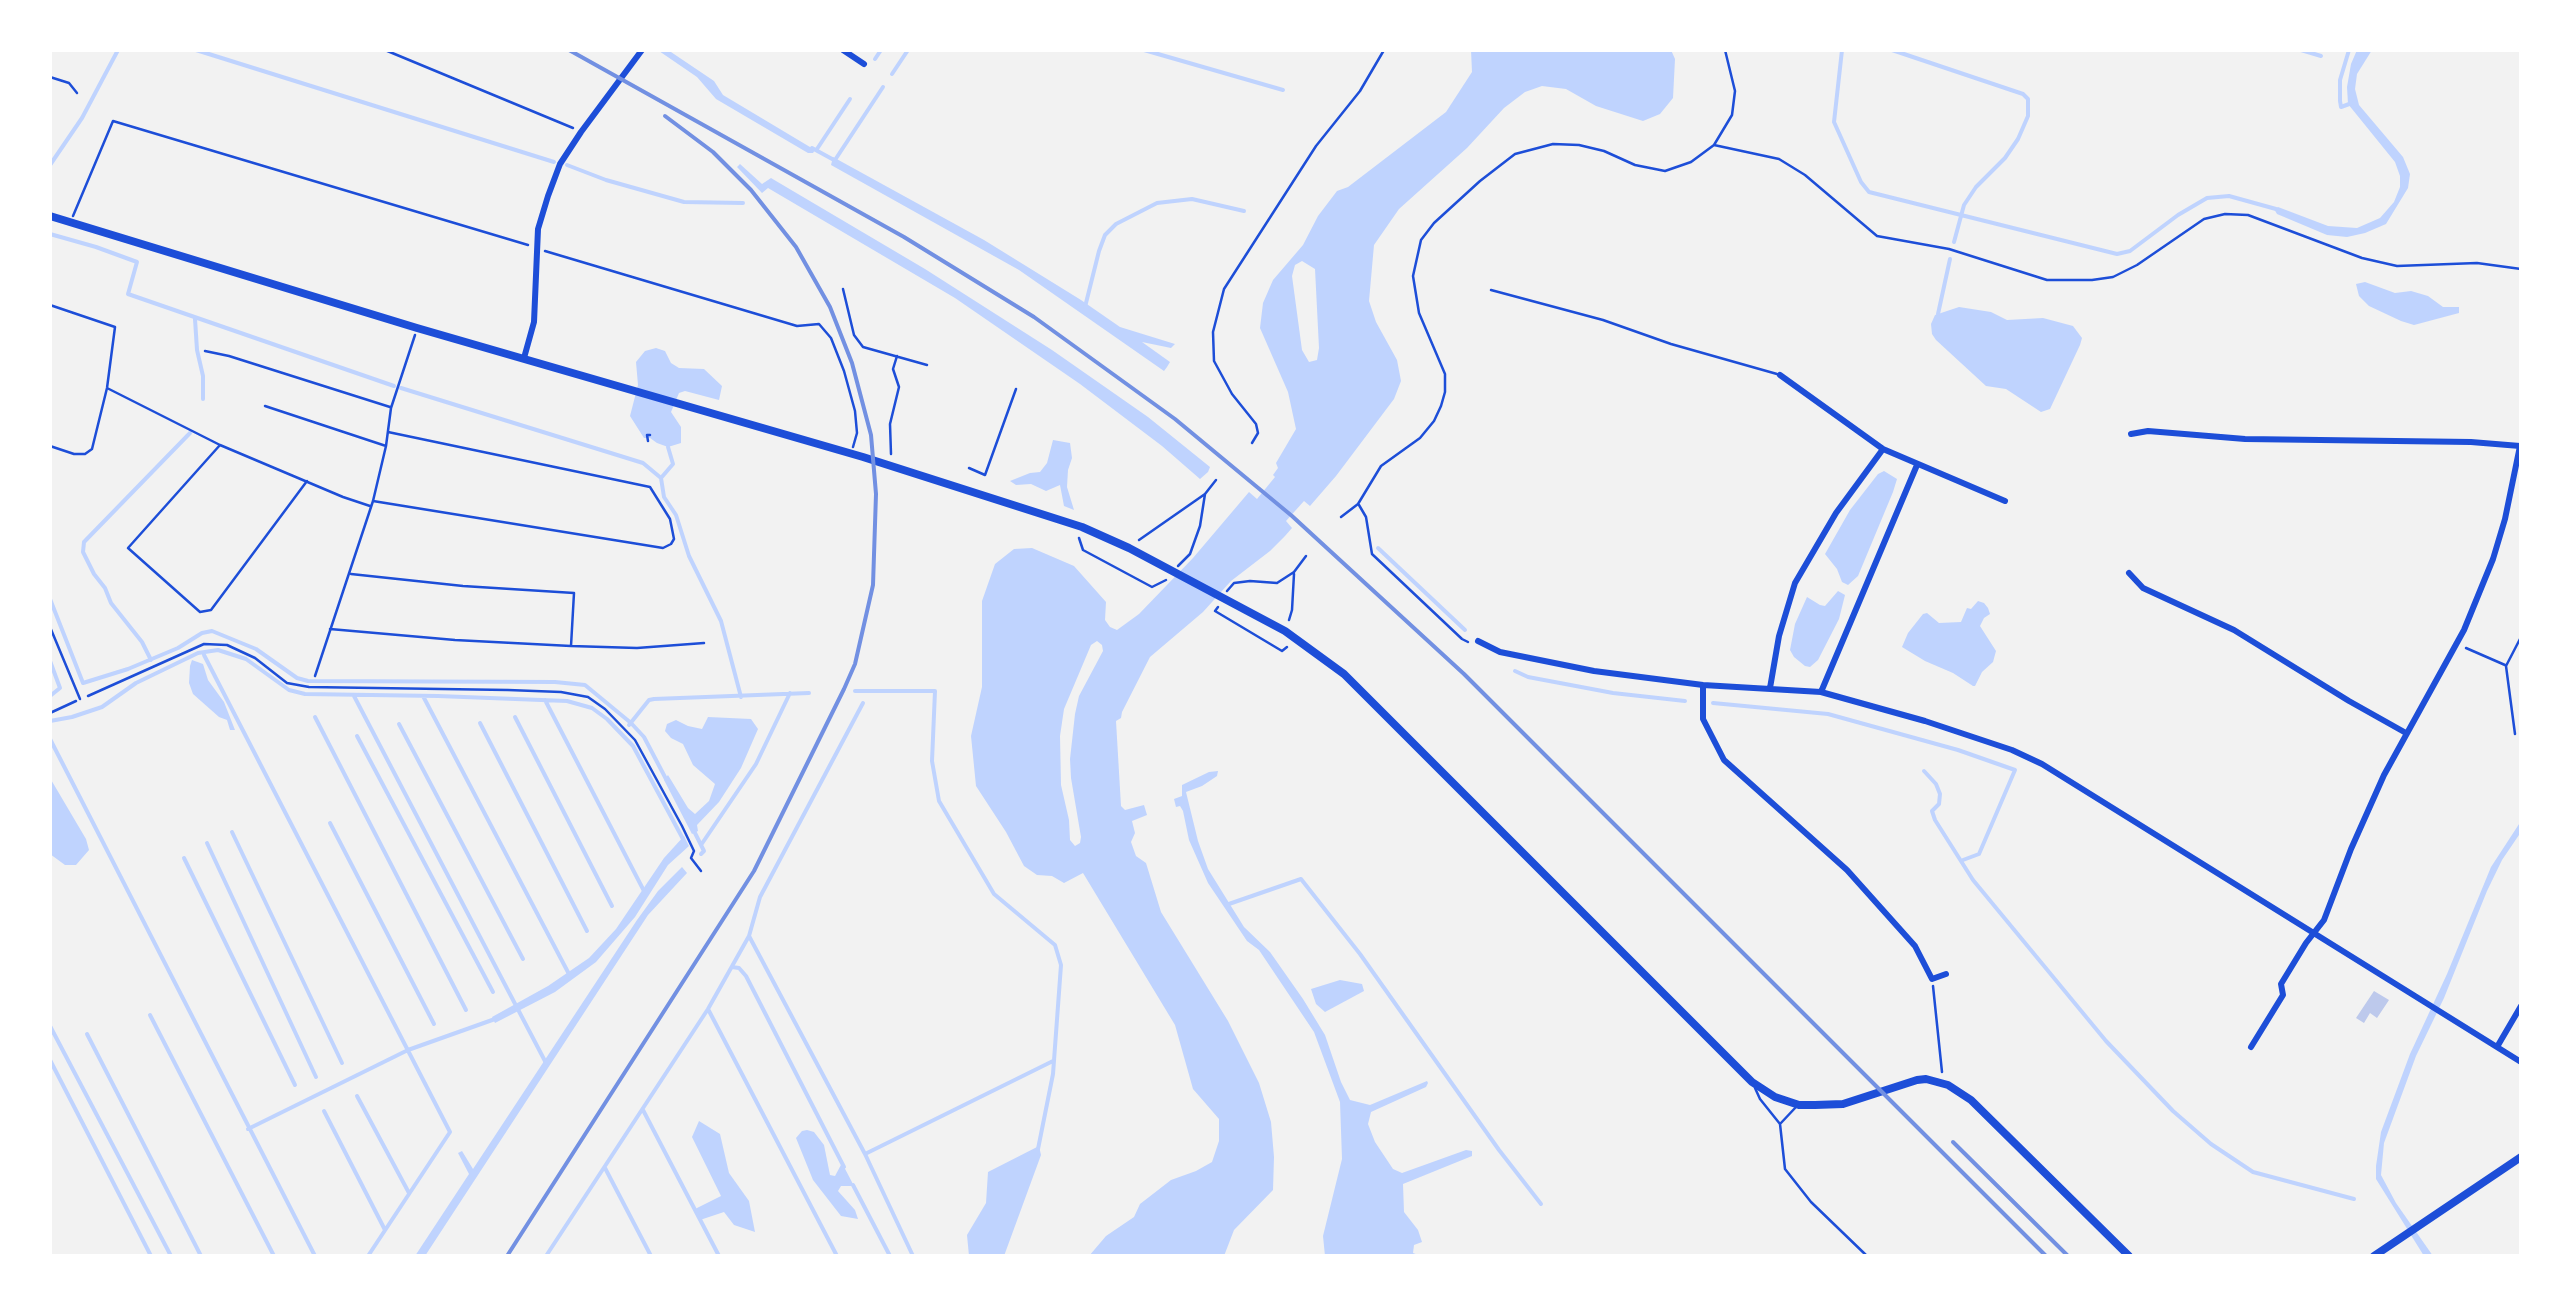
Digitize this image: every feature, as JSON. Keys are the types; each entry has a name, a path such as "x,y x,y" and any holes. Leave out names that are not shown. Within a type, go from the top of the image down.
{"street":[{"path":"524,358 534,322 538,229 560,164 642,50"},
{"path":"843,50 864,64"},
{"path":"50,216 417,328 851,453 1082,527 1172,570 1286,631 1356,685 1752,1082 1775,1097 1798,1105 1843,1104 1917,1080 1948,1085 1979,1108 2128,1256"},
{"path":"1780,374 1883,448 2005,501"},
{"path":"2130,434 2148,431 2270,440 2438,441 2520,447 2494,559 2456,643 2367,812 2324,920 2281,984 2284,995 2250,1047"},
{"path":"1770,688 1795,583 1836,513 1883,448"},
{"path":"1821,692 1917,465"},
{"path":"2129,573 2143,588 2234,630 2406,732"},
{"path":"1478,641 1500,652 1594,671 1702,685 1821,692 1925,720 2012,750 2042,764 2521,1062"},
{"path":"1702,685 1703,718 1724,760 1847,870 1915,946 1932,979 1946,974"},
{"path":"2497,1047 2521,1006"},
{"path":"2374,1256 2521,1157"}],"lane":[{"path":"1491,290 1780,374"},
{"path":"50,627 80,699"},
{"path":"1752,1082 1780,1124 1785,1169 1811,1202 1867,1256"},
{"path":"1780,1124 1798,1105"}],"path":[{"path":"385,50 580,132"},
{"path":"1252,443 1258,433 1256,424 1232,394 1214,361 1213,332 1224,289 1316,146 1360,91 1384,50"},
{"path":"1341,518 1358,504 1381,466 1420,438 1434,421 1445,392 1445,374 1419,313 1413,276 1420,240 1468,191 1515,154 1553,144 1579,145 1664,171 1691,162 1714,145 1732,115 1734,91 1725,50"},
{"path":"50,76 69,83 76,93"},
{"path":"70,222 113,120 797,326 819,324 831,338 855,412 857,433 851,453"},
{"path":"1714,145 1779,159 1805,175 1877,236 1949,250 2048,280 2113,276 2137,266 2204,219 2225,214 2248,215 2362,258 2398,266 2477,263 2521,269"},
{"path":"842,290 854,335 863,347 928,365"},
{"path":"50,305 116,327 92,450 74,454 50,446"},
{"path":"315,676 372,504 391,408 417,328"},
{"path":"204,351 391,408"},
{"path":"890,466 890,424 899,387 894,368 896,356"},
{"path":"107,388 220,444 343,497 663,548 674,539 670,519 650,486 388,432"},
{"path":"969,468 985,475 1016,389"},
{"path":"265,406 386,446"},
{"path":"648,441 650,435"},
{"path":"220,444 128,548 200,612 211,610 306,481"},
{"path":"1139,540 1206,494 1216,480"},
{"path":"1190,554 1206,494"},
{"path":"1358,504 1366,518 1372,554 1462,639 1478,641"},
{"path":"1082,527 1079,540 1083,550 1152,587 1164,582"},
{"path":"1230,586 1250,581 1277,583 1294,572 1306,556"},
{"path":"1286,631 1292,610 1294,572"},
{"path":"349,574 574,593 572,646"},
{"path":"1215,611 1282,651 1287,647"},
{"path":"330,628 572,646 637,648 704,643"},
{"path":"2516,734 2506,666 2521,637"},
{"path":"2456,643 2506,666"},
{"path":"50,713 204,644 227,645 255,658 287,683 309,687 544,691 588,698 605,708 634,740 682,826 694,851 692,858 701,871"},
{"path":"1932,979 1942,1064"}],"water":[{"path":"668,50 714,81 723,95 815,150 813,153 716,99 697,77 659,51"},
{"path":"1471,50 1671,50 1675,59 1673,98 1660,114 1643,121 1596,106 1566,89 1542,86 1525,92 1399,209 1374,245 1369,301 1397,360 1401,381 1394,399 1310,506 1304,501 1286,521 1292,528 1285,536 1150,657 1121,718 1116,721 1121,806 1125,810 1144,805 1147,815 1132,821 1135,833 1131,842 1136,856 1146,863 1161,912 1228,1021 1259,1083 1271,1122 1273,1190 1234,1230 1224,1256 1089,1256 1106,1236 1134,1217 1140,1204 1171,1180 1212,1162 1219,1141 1219,1119 1193,1089 1175,1025 1083,873 1064,883 1052,876 1037,875 1024,866 976,786 971,736 982,687 982,601 995,564 1014,549 1032,548 1074,566 1106,602 1105,620 1117,630 1139,614 1193,558 1249,492 1257,499 1275,477 1276,463 1296,429 1288,392 1260,328 1263,303 1273,280 1303,245 1337,191 1348,187 1446,112 1472,72","holes":["1302,261 1315,269 1319,348 1317,360 1309,362 1302,350 1292,276 1295,265","1097,641 1103,651 1079,696 1070,759 1081,837 1075,846 1070,840 1061,785 1060,736 1064,709 1091,645"]},
{"path":"2357,50 2372,50 2357,74 2359,105 2403,157 2410,174 2408,188 2386,224 2347,237 2327,235 2277,214 2274,209 2278,207 2328,226 2357,228 2380,218 2394,202 2400,187 2395,162 2348,104 2347,87"},
{"path":"833,157 984,240 1120,327 1175,344 1171,348 1142,342 1170,362 1167,367 1164,371 1019,270 831,165"},
{"path":"740,164 762,184 771,178 1052,350 1148,417 1210,467 1208,472 1200,479 1080,384 955,298 768,188 762,193 737,167"},
{"path":"2365,282 2395,293 2411,291 2428,296 2443,307 2459,307 2459,313 2414,325 2401,321 2369,306 2359,296 2356,284"},
{"path":"1959,307 1991,312 2007,320 2043,318 2073,326 2082,338 2050,409 2041,412 2006,389 1986,386 1936,340 1931,324 1935,315"},
{"path":"645,351 665,351 679,368 704,369 722,386 719,400 685,391 679,393 671,412 681,427 681,443 668,447 644,438 630,416 638,385 636,362"},
{"path":"1053,440 1070,443 1072,458 1067,487 1074,510 1064,506 1060,485 1046,491 1010,481 1040,472 1047,463"},
{"path":"1884,471 1897,479 1893,492 1858,576 1848,585 1842,582 1825,554 1850,510"},
{"path":"1838,591 1845,595 1839,619 1818,660 1810,667 1805,666 1790,650 1795,624 1807,597 1825,606"},
{"path":"1978,601 1988,608 1990,614 1980,626 1996,651 1993,662 1975,686 1902,647 1923,614 1939,623 1961,622 1967,608"},
{"path":"192,660 203,664 235,730 230,730 227,720 193,694 189,683"},
{"path":"708,717 751,719 758,729 741,768 719,802 697,825 698,831 692,834 664,780 668,775 695,814 709,801 715,784 693,765 683,744 665,731 667,724 676,720 702,729"},
{"path":"1218,771 1202,786 1186,792 1208,869 1244,927 1270,952 1303,999 1325,1035 1350,1100 1370,1105 1428,1083 1371,1112 1368,1124 1393,1169 1402,1173 1472,1151 1472,1156 1403,1184 1404,1212 1422,1242 1414,1245 1413,1253 1421,1256 1325,1256 1323,1236 1342,1159 1340,1102 1314,1032 1208,883 1189,840 1183,811 1176,807 1174,799 1182,796 1182,785"},
{"path":"50,778 86,839 89,850 76,865 65,865 50,854"},
{"path":"2521,821 2521,832 2487,891 2416,1056 2384,1143 2381,1175 2433,1256 2424,1256 2376,1179 2381,1132 2410,1054 2491,867"},
{"path":"684,836 689,846 668,865 635,917 596,962 555,992 495,1023 492,1017 589,958 616,929 664,858"},
{"path":"682,867 687,873 648,915 425,1256 415,1256 469,1174 458,1153 462,1151 473,1169 637,920"},
{"path":"1340,980 1362,984 1364,991 1325,1012 1316,1004 1311,989"},
{"path":"699,1121 720,1134 729,1173 749,1201 755,1232 734,1225 724,1212 700,1220 695,1209 721,1196 692,1137"},
{"path":"807,1130 814,1132 824,1145 830,1175 835,1176 842,1163 854,1186 841,1186 838,1191 858,1219 841,1216 813,1180 796,1138"},
{"path":"1039,1146 1041,1155 1004,1256 969,1256 967,1235 986,1203 988,1172"}],"building":[{"path":"2374,991 2389,1000 2377,1018 2370,1013 2364,1023 2356,1018"}],"waterway":[{"path":"50,165 82,118 118,50"},
{"path":"196,50 554,162"},
{"path":"875,59 881,50"},
{"path":"892,74 908,50"},
{"path":"1144,50 1283,90"},
{"path":"1842,50 1834,122 1869,192 2117,254 2130,251 2207,198 2229,196 2276,209"},
{"path":"1892,50 2023,94 2028,99 2028,116 2018,139 1964,205 1954,242"},
{"path":"2301,50 2321,56"},
{"path":"2349,50 2340,80 2340,101 2341,107 2352,103"},
{"path":"835,160 883,87"},
{"path":"817,149 850,99"},
{"path":"812,148 834,160"},
{"path":"567,165 684,202 743,203"},
{"path":"1085,307 1099,251 1105,235 1116,224 1157,203 1192,199 1244,211"},
{"path":"50,234 137,262 128,294 394,386"},
{"path":"1938,314 1950,259"},
{"path":"195,319 203,399"},
{"path":"401,388 643,463 661,478"},
{"path":"151,660 94,574 83,552 84,542 190,433"},
{"path":"668,447 673,464 661,478 664,497 676,515 689,556 721,621 741,697"},
{"path":"1378,548 1465,630"},
{"path":"50,599 83,683 128,669 212,631 256,649 297,678 308,681 585,685 644,737 666,779"},
{"path":"50,721 102,707 136,683 198,653 218,650 246,659 289,690 305,694 567,701 592,708 633,746 683,839"},
{"path":"204,655 450,1132 368,1256"},
{"path":"50,661 60,688 50,696"},
{"path":"1515,671 1528,677 1613,693 1685,701"},
{"path":"855,691 935,691 932,761 939,801 994,894 1055,945 1061,965 1053,1074 1038,1149"},
{"path":"701,854 701,845 756,764 790,693"},
{"path":"629,725 654,699 809,693"},
{"path":"354,696 546,1063"},
{"path":"423,696 570,976"},
{"path":"545,700 644,891"},
{"path":"546,1256 708,1009 749,936 760,897 863,703"},
{"path":"1713,703 1828,714 2015,770 1979,854 1963,860"},
{"path":"315,717 466,1010"},
{"path":"515,717 612,906"},
{"path":"480,723 587,931"},
{"path":"399,724 523,959"},
{"path":"357,736 493,992"},
{"path":"50,739 315,1256"},
{"path":"1924,771 1940,794 1939,804 1932,811 1935,820 1973,880 2106,1041 2173,1111 2211,1144 2253,1172 2354,1199"},
{"path":"330,823 434,1024"},
{"path":"694,831 701,845"},
{"path":"232,832 342,1063"},
{"path":"207,843 316,1077"},
{"path":"184,858 295,1085"},
{"path":"1226,905 1301,879 1541,1204"},
{"path":"749,936 865,1154 913,1256"},
{"path":"732,967 746,976 844,1167"},
{"path":"708,1009 837,1256"},
{"path":"150,1015 274,1256"},
{"path":"248,1129 408,1050 495,1019"},
{"path":"50,1026 171,1256"},
{"path":"87,1034 201,1256"},
{"path":"50,1060 151,1256"},
{"path":"865,1154 1053,1061"},
{"path":"357,1096 409,1193"},
{"path":"643,1110 719,1256"},
{"path":"324,1111 385,1230"},
{"path":"605,1168 651,1256"},
{"path":"853,1185 890,1256"}],"railway":[{"path":"569,50 904,237 1034,317 1175,419 1292,516 1464,674 2046,1256"},
{"path":"507,1256 754,871 855,664 873,585 876,494 871,435 852,363 830,307 796,247 751,190 713,152 665,116"},
{"path":"1953,1142 2068,1256"}]}
